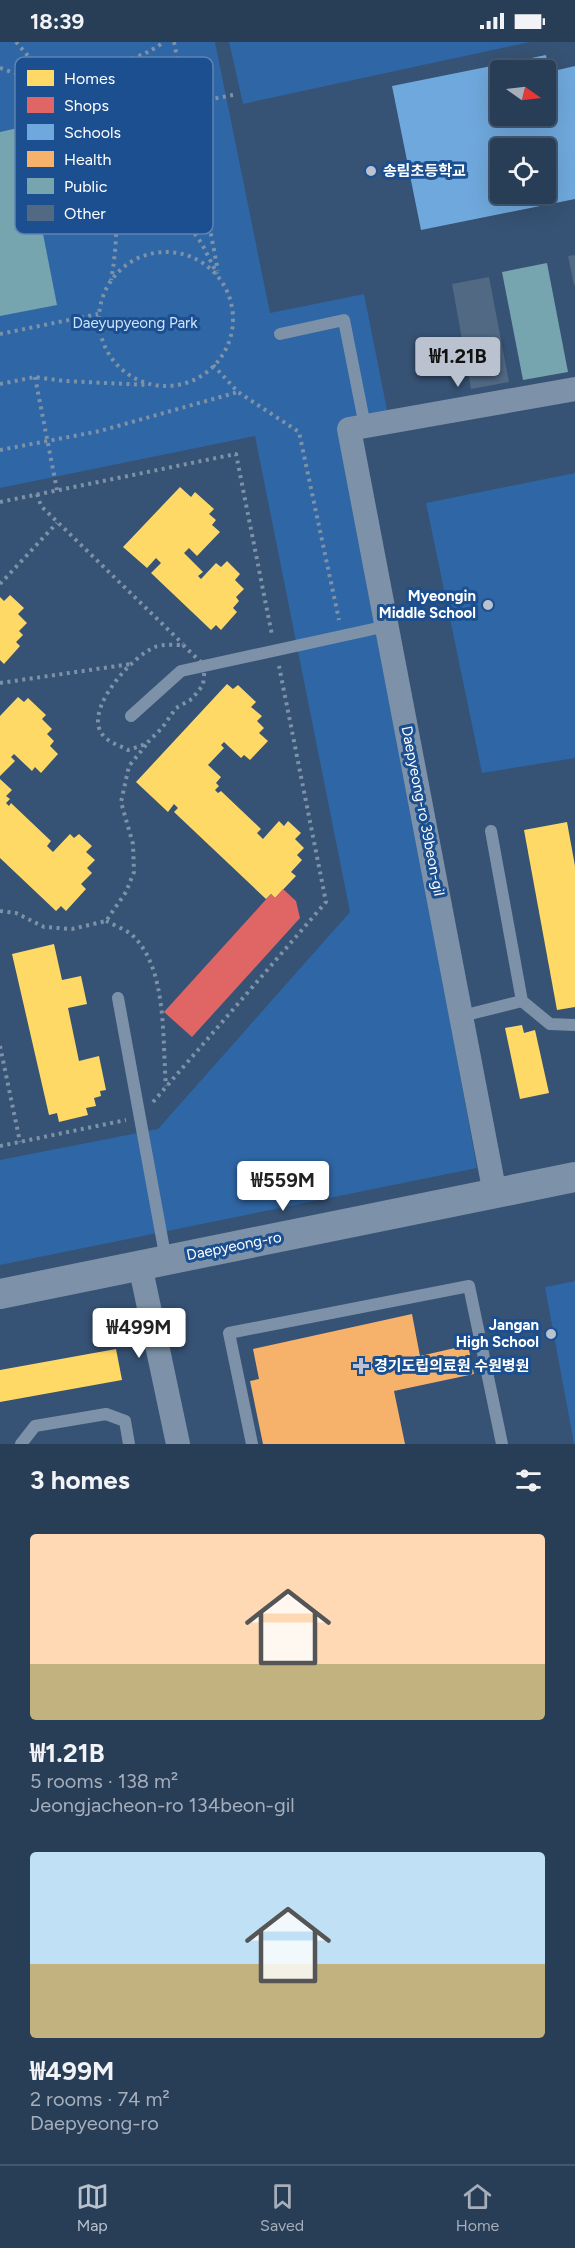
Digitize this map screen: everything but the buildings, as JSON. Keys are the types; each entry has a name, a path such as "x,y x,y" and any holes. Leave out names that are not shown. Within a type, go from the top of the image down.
{"street":[{"path":"357,428 575,389"},
{"name":"Daepyeong-ro 39beon-gil","path":"357,428 387,626 495,1194"},
{"name":"Daepyeong-ro","path":"0,1294 575,1177"},
{"path":"153,1262 178,1444"}],"lane":[{"path":"280,334 344,320 357,428"},
{"path":"131,716 181,671 387,626"},
{"path":"491,831 522,1001 550,1024 575,1025"},
{"path":"118,998 140,1118 153,1262"},
{"path":"462,1016 522,1001"},
{"path":"252,1444 229,1333 469,1286 502,1444"},
{"path":"21,1444 35,1426 106,1414 125,1421 129,1444"}],"path":[{"path":"16,42 29,57"},
{"path":"140,57 164,42"},
{"path":"174,42 177,57"},
{"path":"0,68 15,72"},
{"path":"213,99 233,95"},
{"path":"110,282 118,234"},
{"path":"0,384 35,377 64,381 164,386 185,383 204,374 219,359 229,340 233,319 230,298 195,234"},
{"path":"211,234 219,277"},
{"path":"164,386 143,382 124,372 110,357 101,337 98,314 104,292 117,272 135,259 157,252 180,253 202,262 219,277"},
{"path":"0,334 98,314"},
{"path":"213,365 238,392 300,432 342,636"},
{"path":"35,377 57,490"},
{"path":"0,450 100,431 238,392"},
{"path":"0,501 236,454 326,902 140,1118 0,1146"},
{"path":"37,494 41,506 57,523 183,645"},
{"path":"0,584 57,523"},
{"path":"0,683 132,663"},
{"path":"106,921 126,892 134,872 133,844 121,802 129,766 146,744"},
{"path":"0,911 16,913 44,927 72,929 106,921 130,934 150,958 159,985 167,1087"},
{"path":"0,1046 20,1142"}],"green space":[{"name":"Daeyupyeong Park","path":"0,42 215,42 270,313 364,294 388,415 341,425 477,1168 0,1265 0,1160 158,1129 350,912 255,436 0,488"},
{"path":"229,42 530,42 243,104"},
{"path":"575,473 575,758 482,773 426,503"},
{"path":"575,1281 575,1444 574,1444 545,1287"}],"place":[{"name":"송림초등학교","path":"371,171"},
{"name":"Myeongin Middle School","path":"488,605"},
{"name":"Jangan High School","path":"551,1334"},
{"name":"경기도립의료원 수원병원","path":"361,1366"}]}
